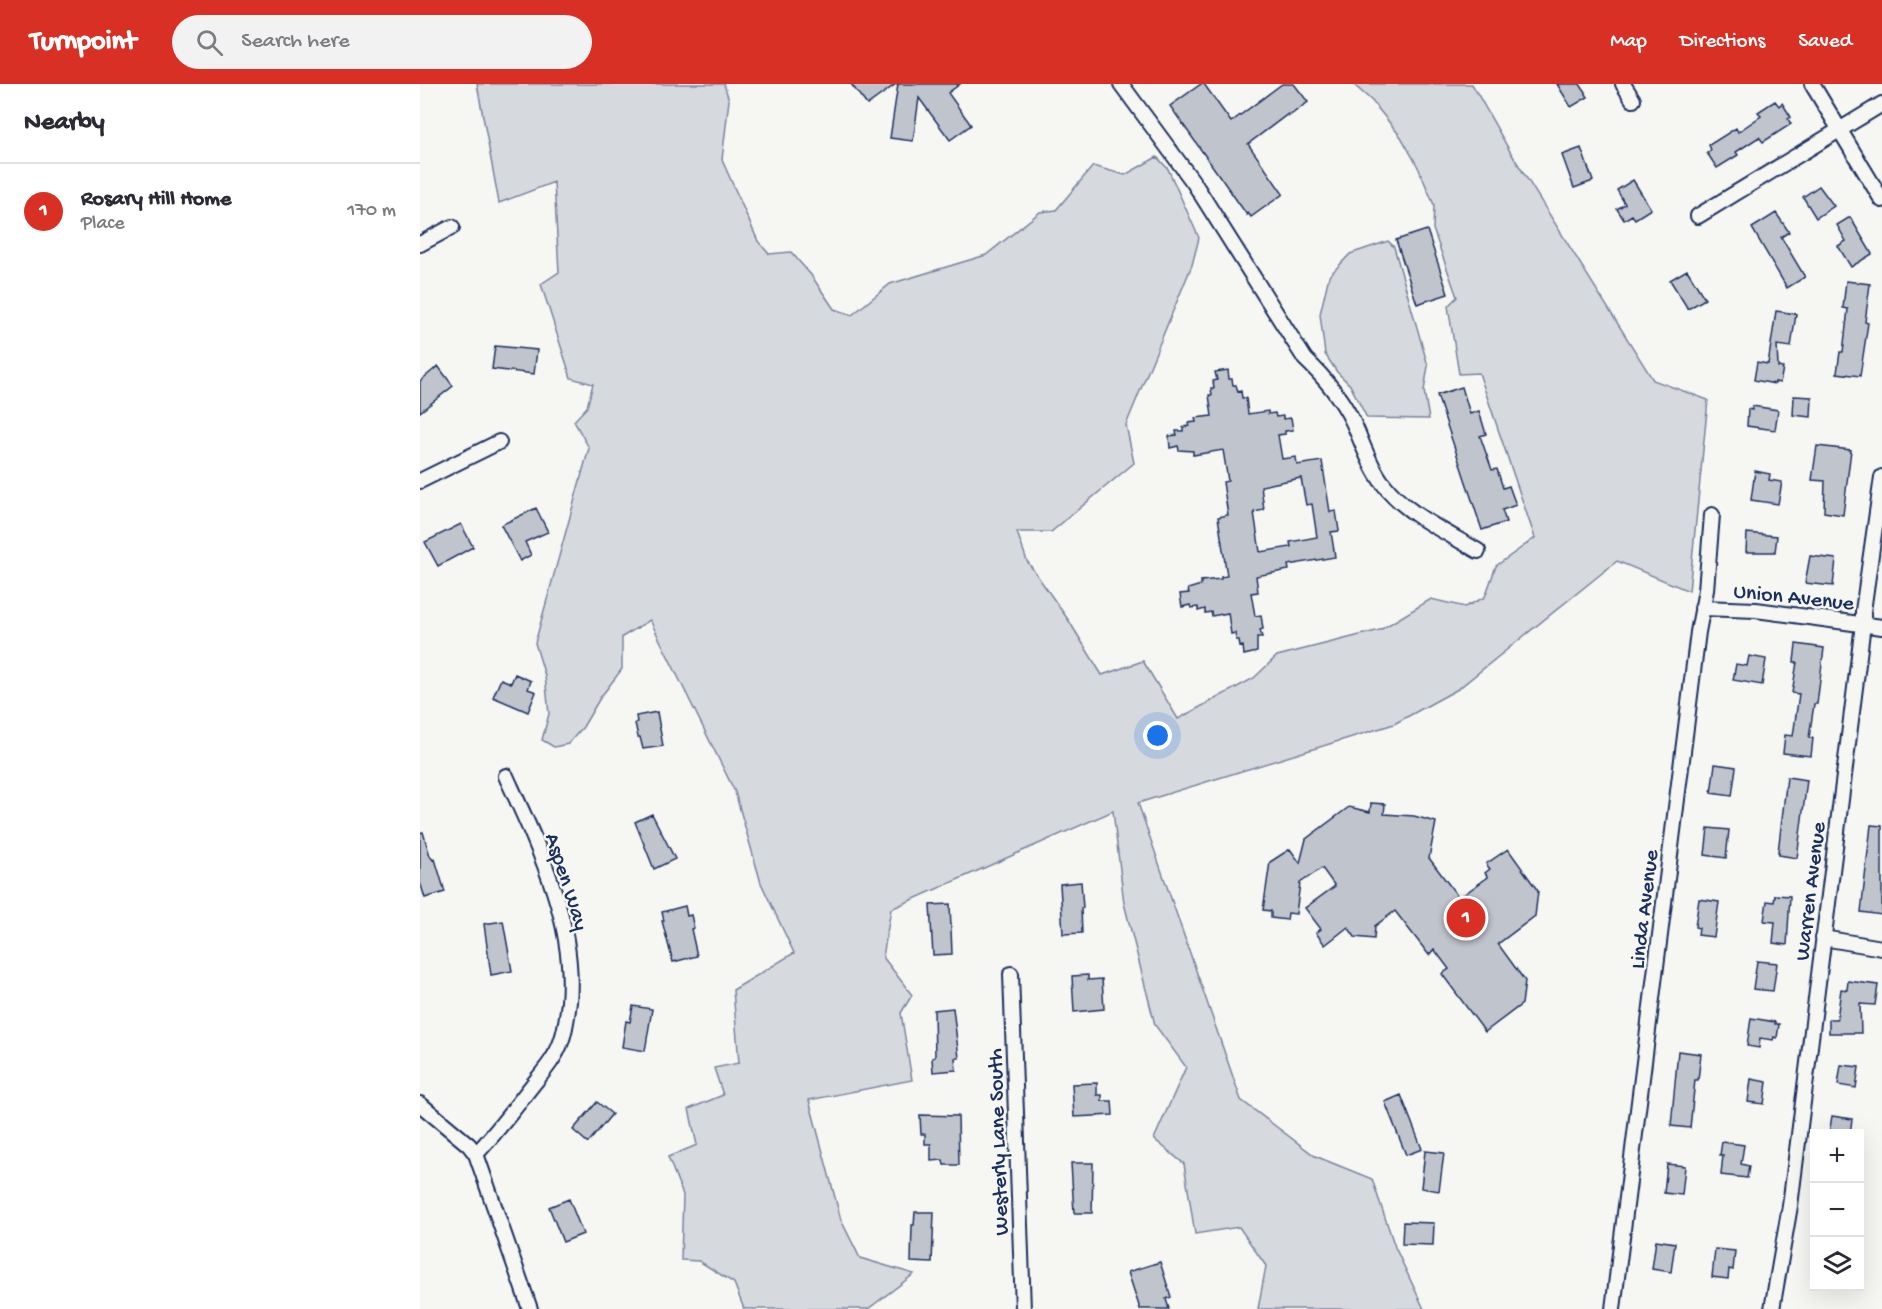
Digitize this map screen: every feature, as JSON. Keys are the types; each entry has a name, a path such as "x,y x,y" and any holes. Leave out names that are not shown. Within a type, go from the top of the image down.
{"street":[{"path":"1121,84 1194,183 1305,359 1340,399 1382,482 1398,501 1478,551"},
{"path":"1623,84 1633,100"},
{"path":"1812,84 1882,200"},
{"path":"1698,216 1882,104"},
{"path":"420,244 452,227"},
{"path":"420,482 499,442"},
{"name":"Warren Avenue","path":"1772,1309 1790,1206 1863,611 1882,477"},
{"name":"Linda Avenue","path":"1612,1309 1706,590 1712,515"},
{"name":"Union Avenue","path":"1702,608 1756,610 1882,627"},
{"name":"Aspen Way","path":"476,1154 498,1130 553,1059 567,1025 570,988 569,955 563,921 533,836 506,776"},
{"path":"1823,938 1882,948"},
{"name":"Westerly Lane South","path":"1011,974 1023,1309"},
{"path":"420,1104 469,1145 476,1154 530,1309"}],"shaded area":[{"path":"477,84 724,84 729,100 722,160 758,241 769,254 791,252 811,275 834,309 852,315 890,284 986,255 1040,212 1056,210 1093,166 1125,175 1157,157 1168,169 1199,238 1192,265 1126,425 1134,463 1051,532 1017,532 1027,561 1069,621 1102,675 1143,661 1178,719 1254,678 1277,656 1380,630 1431,599 1465,607 1485,597 1496,566 1535,538 1479,373 1459,374 1448,306 1457,297 1433,229 1434,205 1418,167 1401,137 1372,101 1353,84 1472,84 1511,153 1653,380 1708,400 1689,591 1617,561 1458,689 1394,724 1138,803 1241,1100 1315,1156 1372,1179 1395,1247 1424,1309 1258,1309 1266,1266 1239,1227 1195,1234 1184,1164 1154,1139 1186,1067 1155,1025 1124,903 1113,811 891,909 883,957 912,995 901,1013 912,1080 809,1100 841,1220 860,1258 914,1274 868,1309 744,1309 734,1283 699,1261 681,1260 683,1195 668,1157 697,1145 689,1109 723,1095 714,1068 739,1063 733,990 794,953 761,883 735,792 650,620 622,637 622,669 600,698 583,727 568,744 554,747 542,740 549,714 545,676 535,643 589,448 574,421 587,407 593,384 571,378 541,284 559,272 554,182 499,203"},
{"path":"1388,241 1394,247 1428,366 1424,391 1429,419 1367,418 1350,385 1337,372 1325,354 1320,314 1329,276 1350,254"}],"building":[{"path":"851,84 896,84 867,105"},
{"path":"898,84 960,84 948,93 971,125 950,140 919,98 913,141 890,138"},
{"path":"1204,84 1231,122 1282,84 1294,84 1308,102 1248,144 1283,194 1251,217 1248,213 1247,215 1170,106"},
{"path":"1557,84 1580,84 1588,97 1571,107"},
{"path":"1775,101 1779,106 1782,103 1791,117 1788,119 1791,124 1763,142 1759,137 1736,152 1738,155 1717,168 1707,153 1711,150 1709,145 1736,128 1738,132 1761,116 1758,112"},
{"path":"1581,148 1593,181 1574,188 1562,155"},
{"path":"1633,180 1651,209 1635,219 1632,215 1624,220 1617,209 1625,204 1617,190"},
{"path":"1819,186 1834,206 1816,218 1803,197"},
{"path":"1776,213 1789,232 1781,237 1805,277 1787,288 1752,228"},
{"path":"1850,217 1872,254 1851,267 1838,246 1846,241 1837,225"},
{"path":"1427,230 1448,294 1417,304 1396,240"},
{"path":"1687,270 1705,299 1688,309 1670,280"},
{"path":"1846,281 1870,284 1865,322 1868,323 1860,376 1837,373 1840,352 1843,352 1848,309 1843,308"},
{"path":"1776,311 1796,314 1791,347 1777,345 1778,367 1783,368 1780,383 1775,382 1775,384 1754,380 1757,362 1768,364"},
{"path":"495,346 537,350 534,374 492,369"},
{"path":"438,366 453,386 420,412 420,381"},
{"path":"1228,370 1229,379 1232,379 1238,392 1241,391 1242,398 1246,398 1248,414 1268,411 1268,414 1275,413 1276,417 1291,418 1293,430 1278,435 1282,459 1296,457 1297,465 1322,461 1330,512 1336,511 1339,531 1331,532 1335,557 1288,565 1289,570 1256,576 1258,592 1251,593 1255,616 1261,615 1262,637 1257,637 1257,652 1244,655 1243,646 1240,647 1235,633 1231,634 1228,613 1212,616 1211,612 1205,613 1205,609 1198,611 1198,607 1191,608 1190,605 1182,607 1180,594 1189,593 1188,589 1201,585 1201,581 1221,579 1227,576 1218,517 1228,515 1223,482 1228,481 1223,450 1193,455 1193,451 1179,450 1178,446 1170,448 1169,436 1177,435 1176,431 1183,431 1183,427 1189,426 1188,423 1196,422 1195,418 1212,416 1209,395 1212,395 1211,388 1214,388 1213,381 1217,380 1215,372","holes":["1301,478 1306,505 1312,504 1317,537 1290,542 1291,547 1260,552 1254,512 1264,510 1261,486"]},
{"path":"1462,387 1470,414 1479,411 1486,434 1480,436 1492,470 1497,469 1503,488 1509,486 1516,505 1502,510 1506,522 1482,530 1437,395"},
{"path":"1794,396 1812,397 1811,417 1793,415"},
{"path":"1752,406 1778,410 1775,430 1747,426 1748,409 1752,410"},
{"path":"1817,446 1851,450 1843,515 1824,512 1825,481 1812,480"},
{"path":"1755,471 1770,474 1769,480 1782,482 1778,504 1751,500"},
{"path":"536,508 548,532 525,542 531,555 520,561 501,525"},
{"path":"461,524 473,547 438,566 425,542"},
{"path":"1747,533 1777,536 1775,552 1746,552"},
{"path":"1810,556 1836,559 1833,586 1805,583"},
{"path":"1796,644 1824,648 1817,704 1814,704 1809,738 1813,738 1811,756 1783,753 1785,735 1793,736 1799,694 1792,693 1797,662 1794,662"},
{"path":"1749,656 1766,659 1762,685 1733,680 1736,664 1747,666"},
{"path":"515,674 531,681 528,689 536,692 528,712 493,697 501,679 511,683"},
{"path":"657,712 663,746 643,749 635,723 637,722 636,716"},
{"path":"1715,764 1736,767 1732,796 1711,793"},
{"path":"1787,777 1807,780 1797,858 1779,855 1778,852"},
{"path":"1371,803 1385,804 1384,814 1414,816 1436,822 1429,858 1459,898 1488,877 1485,873 1490,869 1486,864 1508,849 1538,891 1535,916 1498,944 1525,981 1522,1004 1485,1032 1442,974 1449,969 1434,949 1429,955 1395,911 1375,926 1374,939 1355,937 1348,927 1325,945 1316,933 1321,929 1305,908 1335,886 1322,868 1300,883 1296,914 1288,913 1287,920 1271,918 1271,911 1263,910 1270,862 1290,849 1300,863 1306,839 1349,807 1370,812"},
{"path":"652,814 675,859 654,869 635,822"},
{"path":"1871,825 1882,826 1882,915 1861,912"},
{"path":"1708,828 1729,830 1726,858 1705,855"},
{"path":"423,832 430,856 433,860 435,859 445,892 425,898 420,882 420,833"},
{"path":"1081,882 1082,933 1063,934 1060,884"},
{"path":"1775,895 1790,896 1787,945 1773,943 1775,922 1764,921 1767,901 1774,902"},
{"path":"1699,899 1719,902 1714,937 1698,935 1699,928 1695,927"},
{"path":"950,904 952,954 933,955 930,905"},
{"path":"685,906 687,916 691,915 694,928 691,929 697,956 673,962 662,921 664,921 662,912"},
{"path":"503,921 512,971 491,975 484,924"},
{"path":"1757,961 1777,963 1773,991 1753,989"},
{"path":"1088,975 1088,980 1102,979 1104,1009 1074,1012 1072,976"},
{"path":"1848,981 1878,985 1875,1005 1860,1004 1861,1033 1829,1033 1829,1019 1837,1019 1841,989 1847,990"},
{"path":"633,1006 652,1009 645,1051 622,1047 626,1021 630,1022"},
{"path":"953,1008 959,1058 955,1058 956,1070 933,1072 934,1010"},
{"path":"1751,1018 1779,1024 1777,1038 1774,1037 1773,1040 1760,1038 1759,1048 1747,1046"},
{"path":"1678,1051 1701,1054 1698,1080 1695,1080 1690,1128 1671,1126"},
{"path":"1841,1065 1859,1067 1856,1088 1838,1085"},
{"path":"1751,1079 1767,1082 1764,1104 1748,1102"},
{"path":"1097,1083 1097,1095 1102,1095 1102,1101 1112,1101 1113,1115 1074,1117 1072,1084"},
{"path":"1401,1095 1422,1149 1406,1155 1385,1102"},
{"path":"597,1102 612,1114 588,1143 573,1130"},
{"path":"920,1115 958,1116 959,1165 944,1165 943,1160 931,1161 931,1144 925,1144 925,1134 921,1134"},
{"path":"1832,1116 1852,1119 1851,1129 1830,1129"},
{"path":"1722,1142 1744,1145 1741,1164 1749,1166 1747,1178 1721,1175"},
{"path":"1425,1151 1444,1153 1439,1191 1421,1188"},
{"path":"1071,1163 1093,1163 1092,1213 1074,1213"},
{"path":"1667,1164 1685,1166 1682,1195 1664,1193"},
{"path":"569,1199 583,1234 563,1242 549,1207"},
{"path":"915,1212 934,1212 932,1263 911,1262 912,1225 914,1225"},
{"path":"1403,1222 1434,1223 1433,1245 1402,1244"},
{"path":"1656,1240 1675,1243 1671,1272 1652,1269"},
{"path":"1715,1249 1735,1251 1733,1270 1729,1269 1728,1279 1712,1277"},
{"path":"1160,1262 1171,1297 1166,1299 1169,1309 1140,1309 1128,1272"}],"place":[{"name":"Rosary Hill Home","path":"1466,918"}]}
